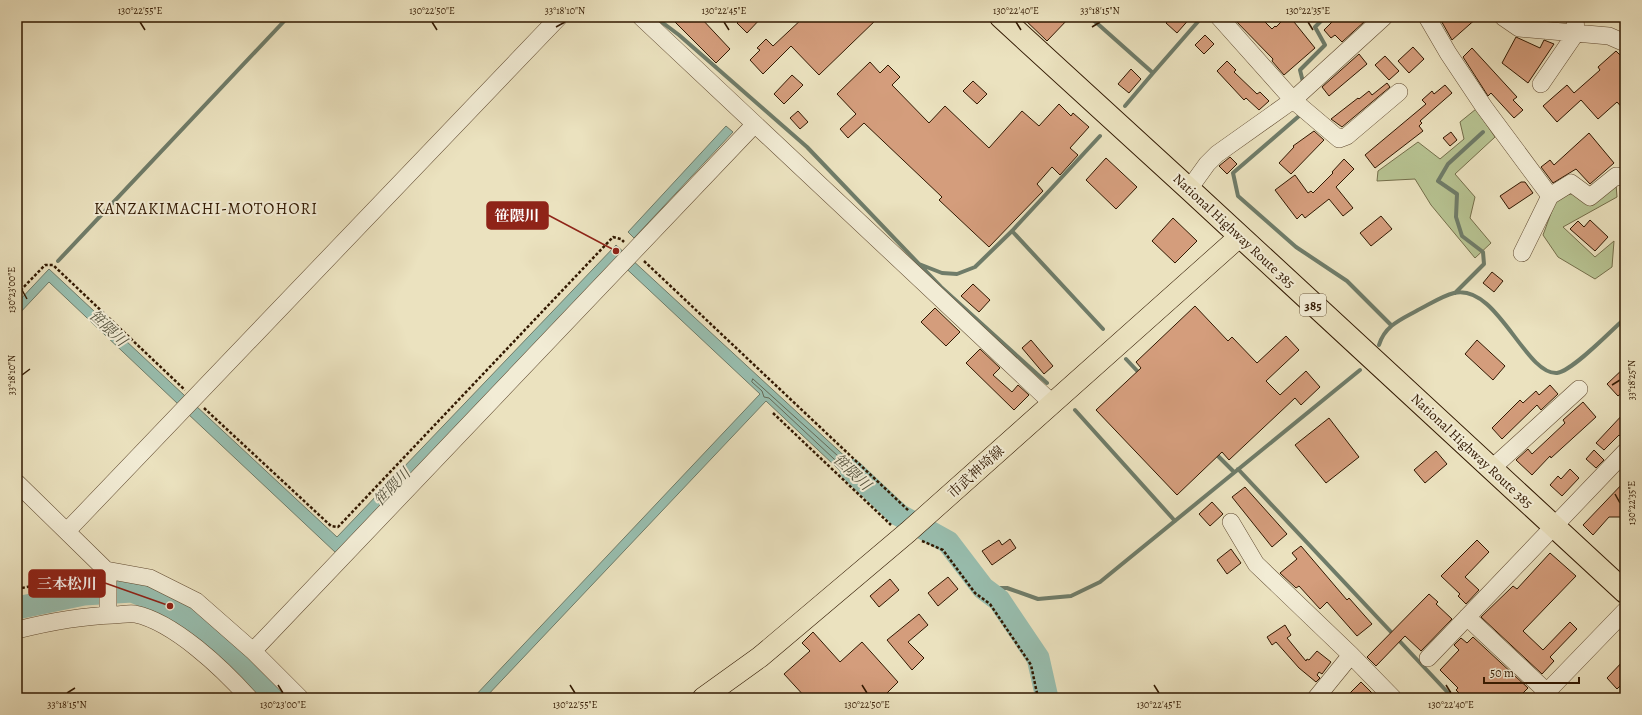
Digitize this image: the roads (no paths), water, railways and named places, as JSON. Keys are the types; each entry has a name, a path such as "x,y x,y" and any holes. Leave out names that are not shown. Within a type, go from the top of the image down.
{"highway":[{"name":"National Highway Route 385","path":"1001,17 1625,592"}],"main road":[{"name":"市武神埼線","path":"703,698 760,657 915,526 1239,237"}],"street":[{"path":"66,531 559,17"},
{"path":"641,17 1053,404"},
{"path":"1218,17 1293,100 1339,139 1347,136 1399,92"},
{"path":"1189,189 1207,164 1217,154 1293,100 1384,17"},
{"path":"1427,17 1448,53 1484,107 1550,196"},
{"path":"1503,17 1519,28 1575,25 1625,43"},
{"path":"1541,84 1575,25"},
{"path":"253,651 755,124"},
{"path":"1522,253 1550,196 1571,183 1590,197 1616,176 1625,177"},
{"path":"1491,469 1579,389"},
{"path":"1428,658 1625,452"},
{"path":"17,484 66,531 107,576 108,615"},
{"path":"1231,522 1256,564 1351,655 1392,698"},
{"path":"107,576 150,578 196,601 253,651 300,698"},
{"path":"1467,617 1544,695 1625,611"},
{"path":"17,630 62,619 134,614 161,625 189,642 237,684 249,698"},
{"path":"1316,698 1351,655"}],"water":[{"path":"726,126 733,132 634,238 628,232"},
{"path":"616,245 877,486 868,497 766,401 485,698 473,698 760,394 616,259 336,553 187,413 195,405 337,537"},
{"path":"49,269 185,396 178,404 49,282 17,316 17,303"}],"waterway":[{"path":"58,261 288,17"},
{"path":"655,17 679,35 807,147 941,287 1047,383"},
{"path":"1090,17 1153,73 1202,17"},
{"path":"1303,82 1300,70 1325,45 1315,27 1325,17"},
{"path":"1125,106 1153,73"},
{"path":"1299,116 1233,173 1238,196 1296,247 1347,281 1391,325"},
{"path":"1455,293 1484,264 1483,252 1462,236 1456,217 1457,194 1438,181 1448,164 1483,132"},
{"path":"919,264 942,273 957,274 975,267 1012,231 1100,136"},
{"path":"1012,231 1103,329"},
{"path":"1379,345 1385,332 1406,316 1450,294 1469,294 1484,302 1497,314 1533,360 1545,370 1557,373 1572,366 1621,322 1625,321"},
{"path":"1126,359 1141,375"},
{"path":"983,588 1007,588 1038,599 1071,596 1100,582 1360,370"},
{"path":"1075,410 1175,521"},
{"path":"1215,453 1234,472"},
{"path":"1238,469 1453,698"},
{"name":"笹隈川","path":"851,470 899,515 948,542 983,588 999,600 1038,658 1047,698"},
{"path":"17,608 84,594 132,591 170,606 202,627 274,698"}],"place":[{"name":"笹隈川","path":"616,251"},
{"name":"三本松川","path":"170,606"}],"district":[{"name":"KANZAKIMACHI-MOTOHORI","path":"206,209"}]}
